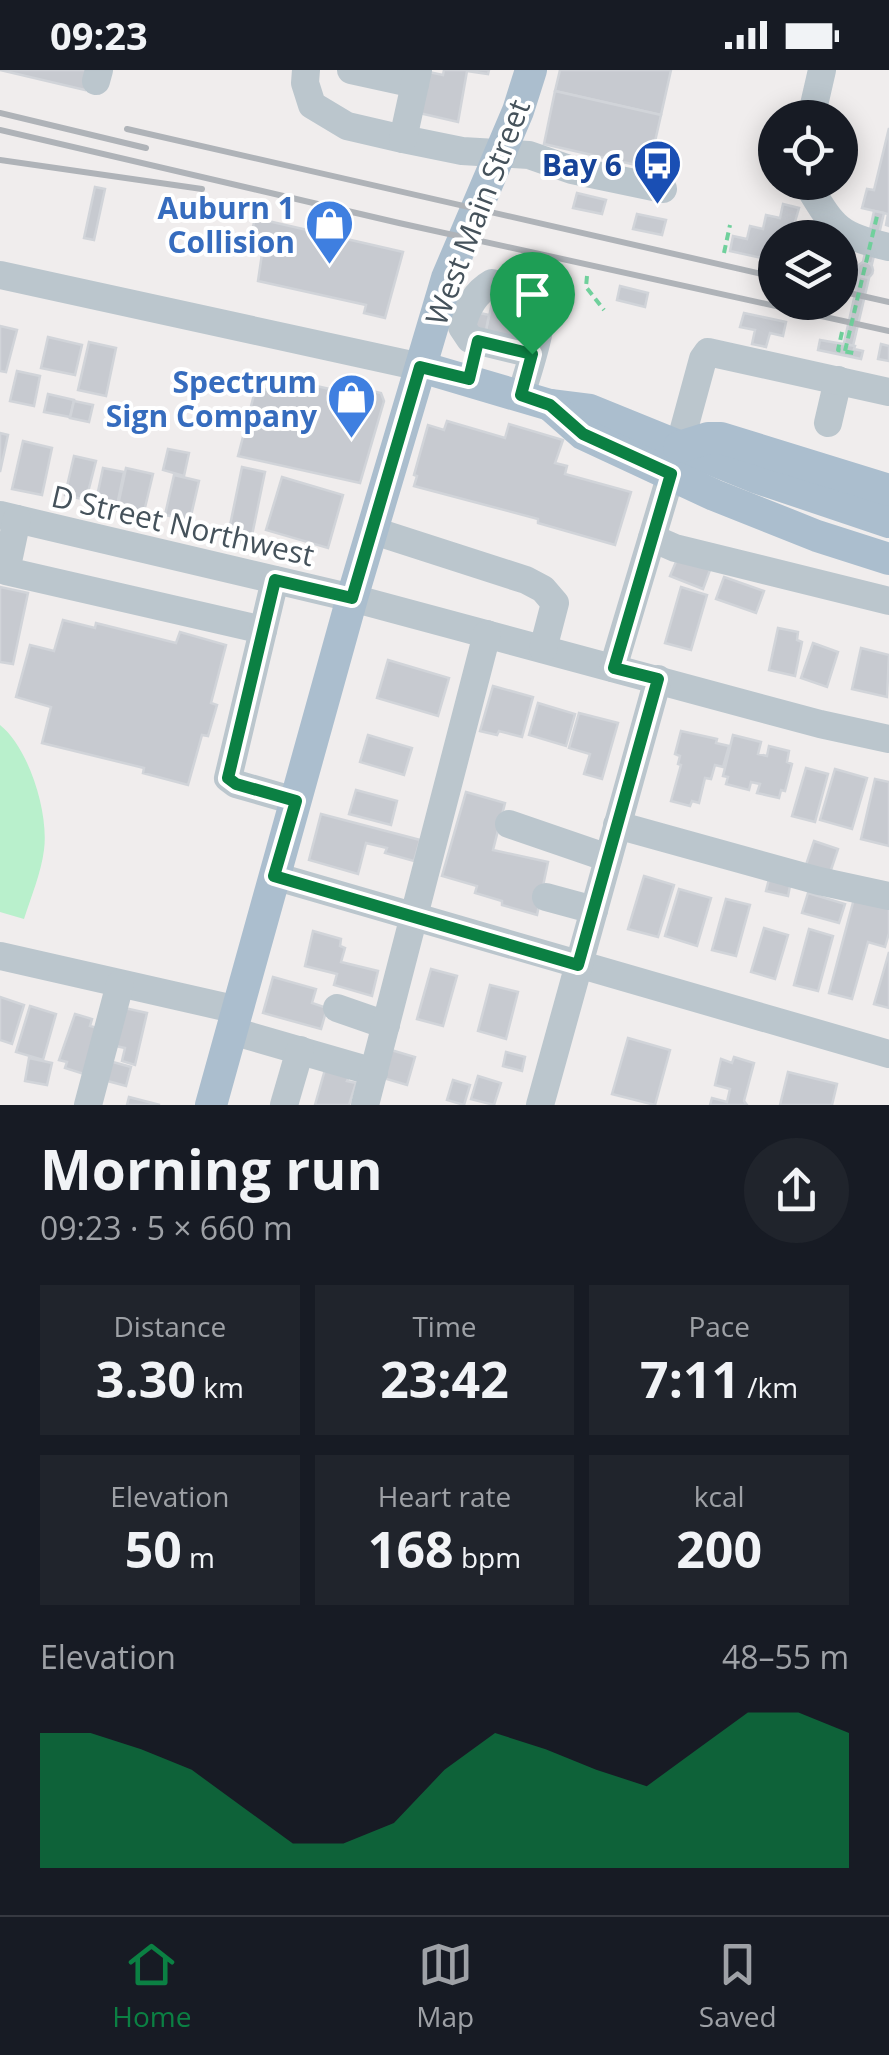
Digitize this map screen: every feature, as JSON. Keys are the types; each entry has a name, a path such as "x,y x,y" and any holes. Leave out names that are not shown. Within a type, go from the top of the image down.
{"main road":[{"name":"West Main Street","path":"210,1105 420,367 457,251 531,70"},
{"path":"420,367 535,400 590,410 766,517 889,560"},
{"path":"675,460 708,438 721,438 889,490"},
{"path":"675,460 755,477 889,522"}],"street":[{"path":"306,70 305,84 312,105 347,126 462,151 532,155 572,170 663,190"},
{"path":"351,70 417,77 403,140"},
{"path":"815,100 822,70"},
{"path":"818,200 840,232 889,248"},
{"path":"0,275 420,367"},
{"path":"469,379 484,288 492,283 536,294 543,311 532,354 535,400"},
{"path":"477,324 532,354"},
{"path":"614,668 703,358 708,352 889,392"},
{"path":"828,423 838,380"},
{"path":"8,517 3,570 263,630"},
{"name":"D Street Northwest","path":"8,517 352,598 820,724 889,739"},
{"path":"374,531 543,589 555,602 544,648"},
{"path":"652,538 675,548 889,601"},
{"path":"275,580 228,778 236,784 296,801"},
{"path":"365,1105 487,634"},
{"path":"540,1105 658,679"},
{"path":"510,824 608,858"},
{"path":"617,825 889,896"},
{"path":"274,876 889,1054"},
{"path":"546,897 594,910"},
{"path":"0,956 120,984 235,1020 300,1050 374,1072"},
{"path":"88,1105 120,984"},
{"path":"337,1008 386,1025"},
{"path":"284,1105 300,1050"}],"path":[{"path":"846,352 878,212"},
{"path":"724,254 730,226"},
{"path":"587,276 586,287 604,310"},
{"path":"842,332 838,350 858,354"}],"green space":[{"path":"0,725 28,765 43,818 43,859 24,919 0,912"}],"building":[{"path":"0,70 89,70 85,90"},
{"path":"444,70 489,70 488,74 467,71 458,122 415,112 424,71 443,75"},
{"path":"560,70 671,70 661,115 555,91"},
{"path":"555,91 661,115 649,168 544,144"},
{"path":"889,128 889,226 888,214 862,208 867,189 874,190"},
{"path":"95,187 105,189 94,240 84,238"},
{"path":"577,193 606,200 602,214 573,208"},
{"path":"783,204 799,208 796,220 765,220 766,215 780,218"},
{"path":"874,211 884,213 872,264 863,262"},
{"path":"637,214 666,220 662,235 633,229"},
{"name":"Auburn 1 Collision","path":"255,218 403,252 385,318 364,313 366,305 258,281 263,247 249,244"},
{"path":"750,226 758,228 758,257 730,251 733,236 747,239"},
{"path":"859,264 871,264 871,276 859,276"},
{"path":"859,276 869,278 853,346 844,343 849,320 858,320"},
{"path":"620,286 648,293 645,307 617,300"},
{"path":"494,294 526,302 517,338 486,330"},
{"path":"471,311 489,315 486,330 468,326"},
{"path":"744,313 758,316 758,320 786,322 783,336 770,333 766,347 752,344 755,330 740,327"},
{"path":"0,326 17,330 6,372 0,371"},
{"path":"48,337 82,345 75,375 41,368"},
{"path":"820,340 855,346 854,349 863,351 861,359 818,350"},
{"path":"89,342 116,348 106,396 78,390"},
{"path":"881,344 889,346 889,361 878,359"},
{"path":"17,371 40,376 34,406 10,401"},
{"path":"280,378 357,395 359,388 381,393 384,401 360,483 238,456 256,387 275,392"},
{"path":"48,394 74,400 70,417 44,412"},
{"path":"74,401 93,405 89,422 70,418"},
{"path":"447,421 505,438 509,424 563,440 555,463 567,466 565,474 631,492 615,545 538,523 538,519 414,486 428,425 444,430"},
{"path":"0,433 8,435 0,472"},
{"path":"23,441 52,448 42,495 12,489"},
{"path":"168,449 189,453 184,476 163,470"},
{"path":"74,456 96,461 86,500 65,495"},
{"path":"242,467 265,472 250,545 227,540"},
{"path":"103,468 124,472 116,510 95,506"},
{"path":"126,468 153,474 143,516 117,510"},
{"path":"174,475 199,481 190,520 165,515"},
{"path":"282,477 343,495 328,548 266,530"},
{"path":"678,557 710,570 703,589 670,576"},
{"path":"724,577 764,591 756,613 716,599"},
{"path":"0,587 28,593 13,664 0,662"},
{"path":"681,587 707,595 691,650 665,643"},
{"path":"63,620 95,628 96,623 176,643 180,632 226,645 211,703 217,705 208,736 202,735 188,785 143,773 144,768 42,743 51,707 16,697 30,645 54,651"},
{"path":"778,628 798,632 797,640 802,642 795,676 769,670"},
{"path":"813,643 838,652 827,687 801,678"},
{"path":"861,648 889,655 887,697 852,689"},
{"path":"388,660 449,678 438,716 377,698"},
{"path":"493,686 533,697 522,737 480,731"},
{"path":"538,703 575,714 566,746 529,735"},
{"path":"579,713 618,723 602,779 584,774 590,754 569,748"},
{"path":"681,731 717,739 716,743 729,746 723,767 715,765 711,779 705,778 699,803 692,801 690,806 671,801 681,765 680,756 675,754"},
{"path":"368,735 412,748 404,775 360,762"},
{"path":"733,735 761,742 758,754 767,756 769,746 789,751 787,762 792,764 785,791 781,790 779,798 757,793 760,784 751,782 749,790 726,784 728,777 723,776"},
{"path":"806,768 828,774 815,822 792,816"},
{"path":"835,769 867,778 852,829 820,820"},
{"path":"875,779 889,782 889,846 861,839"},
{"path":"356,790 397,801 391,825 349,814"},
{"path":"466,792 505,803 493,850 548,862 537,915 475,893 477,886 442,876"},
{"path":"321,814 420,840 414,861 366,843 358,874 309,860"},
{"path":"814,841 838,849 830,873 806,865"},
{"path":"770,875 791,881 788,896 766,891"},
{"path":"644,876 674,885 658,937 628,929"},
{"path":"679,889 711,898 697,946 665,936"},
{"path":"808,893 845,904 839,923 802,913"},
{"path":"855,895 889,903 889,933 885,947 868,942 852,999 829,993"},
{"path":"726,899 750,905 736,956 712,950"},
{"path":"764,928 788,935 775,979 751,972"},
{"path":"809,929 833,936 818,991 794,985"},
{"path":"313,931 341,939 340,946 345,948 341,962 378,971 372,996 334,985 337,974 305,966"},
{"path":"889,952 889,1008 874,1004"},
{"path":"431,969 457,976 443,1026 417,1019"},
{"path":"273,977 316,989 312,1003 327,1008 321,1029 263,1013"},
{"path":"490,985 518,992 506,1039 478,1031"},
{"path":"0,997 24,1005 12,1044 0,1040"},
{"path":"30,1006 56,1014 43,1060 16,1052"},
{"path":"120,1007 147,1013 135,1065 122,1061 125,1048 111,1045"},
{"path":"75,1014 92,1019 90,1026 101,1029 87,1075 65,1068 67,1062 59,1060"},
{"path":"628,1038 670,1050 655,1105 612,1094"},
{"path":"391,1050 415,1057 407,1085 383,1078"},
{"path":"506,1052 525,1057 522,1071 503,1066"},
{"path":"734,1057 754,1063 744,1101 747,1105 710,1105 712,1098 727,1102 730,1089 715,1085 721,1059 732,1063"},
{"path":"29,1058 52,1063 47,1085 25,1081"},
{"path":"109,1061 131,1067 126,1086 104,1080"},
{"path":"326,1066 350,1074 347,1081 356,1083 349,1105 315,1105"},
{"path":"788,1072 837,1084 832,1105 780,1105"},
{"path":"478,1076 501,1083 494,1105 471,1099"},
{"path":"453,1080 470,1085 464,1105 447,1100"},
{"path":"129,1097 160,1105 127,1105"}],"railway":[{"path":"0,113 146,148"},
{"path":"127,129 758,273"},
{"path":"0,130 889,331"},
{"path":"0,160 202,189"},
{"path":"858,295 889,302"}],"place":[{"name":"Bay 6","path":"657,206"},
{"name":"Auburn 1 Collision","path":"330,266"},
{"name":"Spectrum Sign Company","path":"352,440"}],"route":[{"path":"478,341 532,354 521,395 550,405 583,434 671,474 614,668 658,679 578,965 274,876 296,801 236,784 228,778 275,580 352,598 420,367 469,379 478,341"}]}
